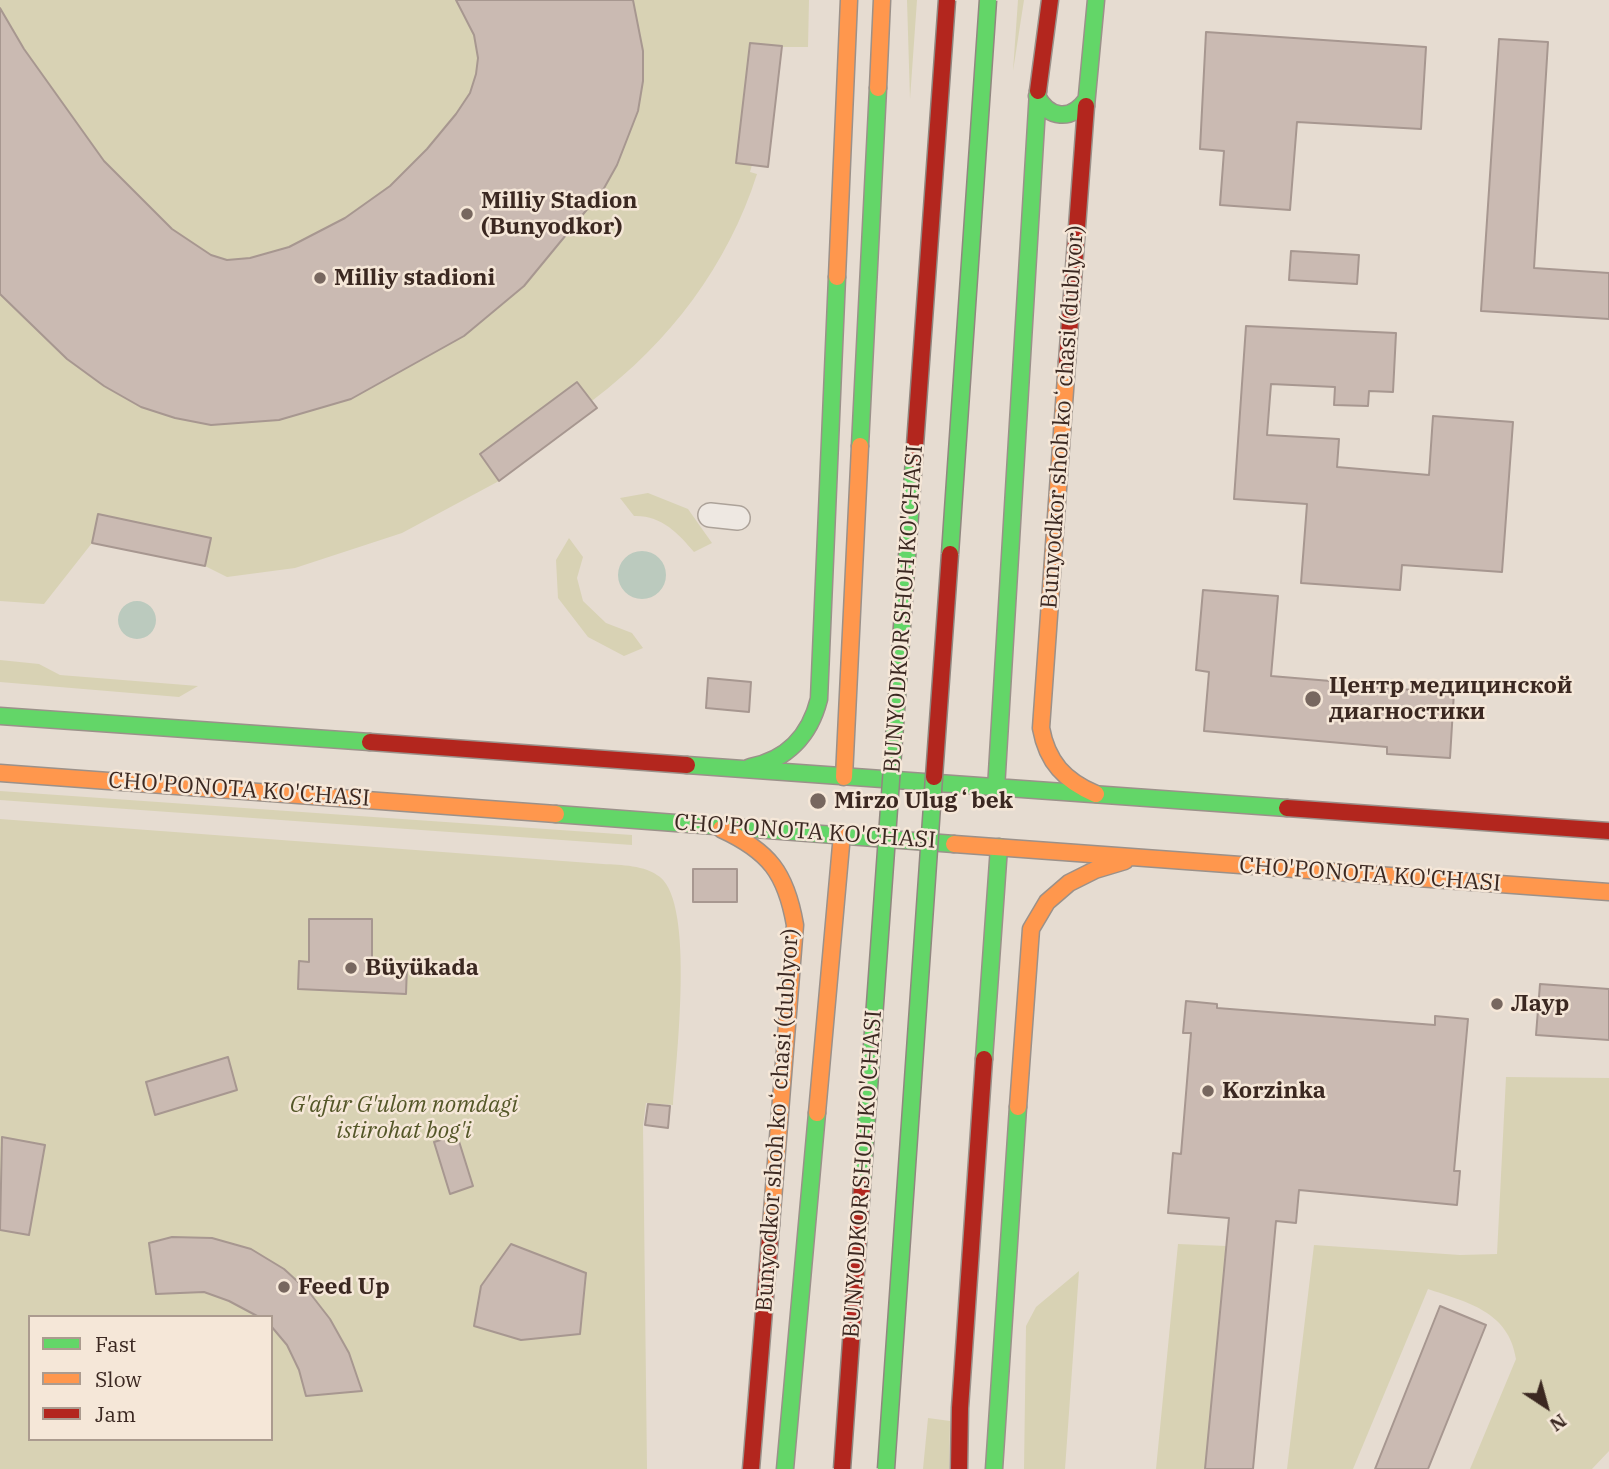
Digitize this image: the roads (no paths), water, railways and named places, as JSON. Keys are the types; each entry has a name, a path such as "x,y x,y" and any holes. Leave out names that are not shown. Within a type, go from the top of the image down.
{"main road":[{"path":"735,769 769,762 794,746 813,722 819,699 849,0"},
{"path":"844,777 882,0"},
{"name":"BUNYODKOR SHOH KO'CHASI","path":"842,1469 947,0"},
{"name":"BUNYODKOR SHOH KO'CHASI","path":"886,1469 988,0"},
{"path":"996,789 1037,96 1050,0"},
{"name":"Bunyodkor shoh koʻchasi (dublyor)","path":"1096,0 1086,100 1041,728 1043,748 1058,771 1084,790 1110,797"},
{"path":"1037,96 1045,110 1060,116 1076,112 1086,100"},
{"path":"0,716 1609,831"},
{"name":"CHO'PONOTA KO'CHASI","path":"0,773 1609,892"},
{"name":"Bunyodkor shoh koʻchasi (dublyor)","path":"695,823 737,836 768,858 786,885 795,925 751,1469"},
{"path":"785,1469 842,834"},
{"path":"959,1469 960,1408 999,847"},
{"path":"994,1469 1031,929 1041,908 1060,888 1099,869 1140,857"}],"street":[{"path":"710,515 738,518"}],"place":[{"name":"Milliy Stadion (Bunyodkor)","path":"467,214"},
{"name":"Milliy stadioni","path":"320,278"},
{"name":"Центр медицинской диагностики","path":"1313,699"},
{"name":"Mirzo Ulugʻbek","path":"818,801"},
{"name":"Büyükada","path":"351,968"},
{"name":"Лаур","path":"1497,1004"},
{"name":"Korzinka","path":"1208,1091"},
{"name":"Feed Up","path":"284,1287"}],"park label":[{"name":"G'afur G'ulom nomdagi istirohat bog'i","path":"404,1118"}]}
